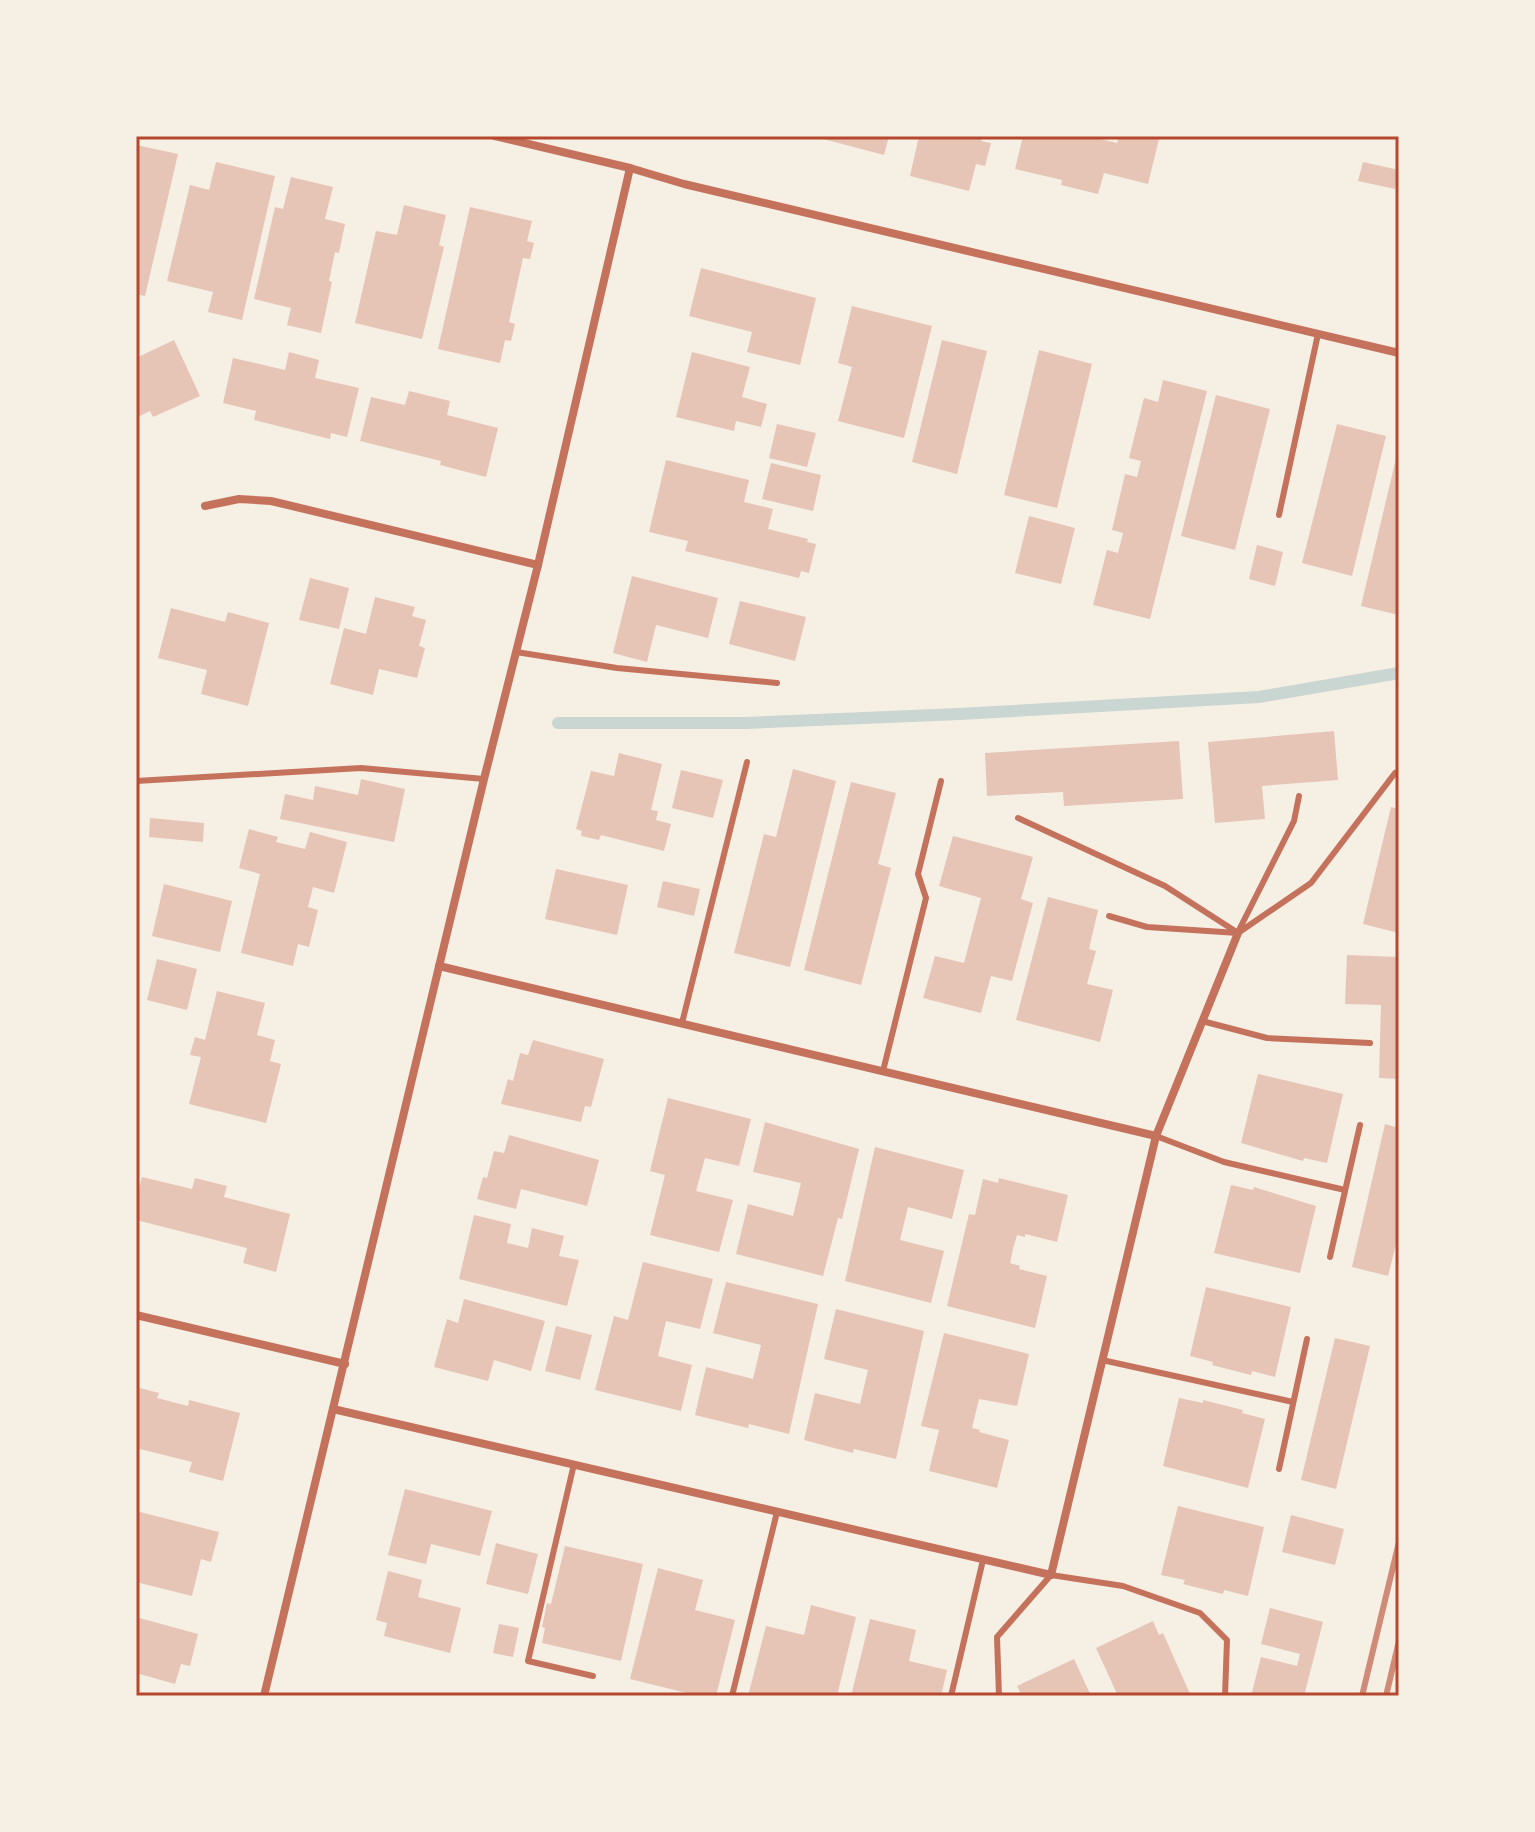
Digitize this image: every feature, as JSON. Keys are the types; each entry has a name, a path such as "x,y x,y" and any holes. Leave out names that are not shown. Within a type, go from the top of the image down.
{"street":[{"path":"498,136 684,184 1399,353"},
{"path":"264,1696 538,565 630,168"},
{"path":"205,506 239,499 271,501 538,565"},
{"path":"333,1409 1051,1575 1156,1136 1238,933"},
{"path":"439,966 1156,1136"},
{"path":"136,1315 345,1364"}],"lane":[{"path":"1279,515 1318,334"},
{"path":"516,652 617,668 777,683"},
{"path":"682,1023 747,762"},
{"path":"136,781 361,768 484,779"},
{"path":"1109,916 1147,927 1238,933 1311,883 1395,773"},
{"path":"883,1071 926,898 918,874 941,781"},
{"path":"1238,933 1294,821 1299,796"},
{"path":"1018,818 1165,886 1238,933"},
{"path":"1202,1021 1267,1038 1370,1043"},
{"path":"1330,1257 1360,1125"},
{"path":"1156,1136 1224,1162 1345,1190"},
{"path":"1279,1469 1307,1339"},
{"path":"1102,1360 1293,1402"},
{"path":"574,1464 528,1661 593,1676"},
{"path":"732,1696 777,1512"},
{"path":"951,1696 983,1560"},
{"path":"999,1696 997,1637 1051,1575 1123,1586 1200,1613 1227,1640 1225,1696"}],"building":[{"path":"812,136 889,136 884,155"},
{"path":"919,136 983,136 981,141 991,143 985,166 976,164 969,191 910,176"},
{"path":"1023,136 1088,136 1117,143 1119,136 1159,139 1148,184 1104,173 1098,194 1061,185 1062,180 1015,169"},
{"path":"136,145 178,154 145,296 136,294"},
{"path":"216,162 275,176 242,320 208,312 213,292 167,281 190,185 209,190"},
{"path":"1363,162 1399,170 1395,189 1358,181"},
{"path":"291,177 333,187 325,219 345,224 339,253 335,252 321,333 287,325 291,308 254,299 275,207 283,209"},
{"path":"404,205 446,215 439,245 444,247 422,339 355,323 376,231 397,235"},
{"path":"470,207 532,221 527,241 534,243 530,259 523,258 509,322 515,324 511,341 505,340 500,363 438,349"},
{"path":"701,268 816,298 800,365 747,352 752,332 689,316"},
{"path":"852,306 932,326 904,438 838,421 852,367 838,363"},
{"path":"174,340 200,396 153,417 150,411 136,418 136,358"},
{"path":"942,340 987,351 957,474 912,462"},
{"path":"1039,350 1092,364 1057,508 1004,495"},
{"path":"289,352 319,360 315,378 359,388 347,437 331,433 330,439 254,420 256,411 223,403 233,358 285,370"},
{"path":"692,352 750,367 742,397 767,404 761,427 736,421 734,431 676,417"},
{"path":"1163,380 1207,391 1150,619 1093,605 1107,550 1118,553 1123,533 1112,530 1125,474 1137,477 1141,461 1129,458 1144,398 1158,402"},
{"path":"409,391 450,401 447,415 498,428 486,477 440,465 441,461 360,441 371,397 405,405"},
{"path":"1216,395 1270,409 1235,550 1181,536"},
{"path":"777,424 816,433 807,467 769,458"},
{"path":"1337,424 1386,436 1352,576 1302,563"},
{"path":"1399,451 1399,615 1361,606"},
{"path":"666,460 749,480 744,502 773,509 768,529 816,544 809,573 801,571 799,578 685,551 688,541 649,532"},
{"path":"771,463 821,475 813,511 762,499"},
{"path":"1029,516 1075,528 1061,584 1015,573"},
{"path":"1257,545 1283,552 1275,586 1249,579"},
{"path":"632,576 718,598 708,638 656,625 647,662 613,653"},
{"path":"310,578 349,588 339,629 299,620"},
{"path":"375,597 415,607 412,616 426,620 419,646 425,648 417,678 379,669 373,695 330,684 344,628 366,634"},
{"path":"740,601 806,617 795,661 729,644"},
{"path":"171,608 225,622 228,612 269,623 248,706 201,694 207,670 158,658"},
{"path":"1334,731 1338,780 1262,786 1265,819 1215,823 1208,742"},
{"path":"1179,741 1183,799 1064,806 1063,792 987,796 985,753"},
{"path":"619,753 662,764 651,810 658,811 656,820 671,824 664,851 601,835 599,840 581,836 582,831 576,829 591,771 614,776"},
{"path":"793,769 836,781 790,967 734,953 764,834 776,837"},
{"path":"681,770 723,780 713,818 672,808"},
{"path":"361,779 405,789 394,842 280,819 285,794 313,800 315,786 358,795"},
{"path":"851,782 896,793 878,864 891,868 861,985 804,970"},
{"path":"1391,807 1399,809 1399,933 1363,924"},
{"path":"150,818 204,823 203,842 149,837"},
{"path":"249,829 278,837 276,842 305,849 310,832 347,842 334,893 313,887 308,907 318,910 309,947 298,944 293,966 241,953 260,874 239,868"},
{"path":"953,836 1033,857 1021,899 1033,903 1012,981 991,976 981,1013 923,998 935,956 964,963 981,898 939,886"},
{"path":"556,869 628,885 617,935 545,919"},
{"path":"663,881 700,889 694,916 657,907"},
{"path":"164,884 232,901 220,952 152,936"},
{"path":"1048,897 1098,910 1089,949 1096,951 1087,984 1113,990 1100,1042 1016,1020"},
{"path":"1347,955 1399,957 1399,1079 1379,1078 1381,1005 1345,1004"},
{"path":"157,959 197,969 187,1010 147,1000"},
{"path":"217,991 265,1003 257,1035 275,1040 270,1061 281,1064 266,1123 189,1104 201,1057 190,1055 195,1037 205,1040"},
{"path":"533,1040 604,1059 591,1107 585,1106 581,1122 501,1104 508,1079 513,1081 520,1053 528,1055"},
{"path":"1258,1074 1343,1094 1327,1163 1304,1158 1303,1161 1241,1143"},
{"path":"668,1098 751,1119 739,1166 705,1158 696,1191 733,1200 719,1252 650,1235 665,1175 650,1171"},
{"path":"765,1122 859,1149 842,1219 838,1218 823,1276 736,1254 748,1204 793,1216 801,1183 753,1172"},
{"path":"1385,1124 1399,1128 1399,1232 1388,1276 1352,1267"},
{"path":"509,1135 599,1160 587,1206 521,1189 516,1209 477,1199 483,1177 487,1178 494,1151 504,1153"},
{"path":"875,1147 964,1170 952,1219 908,1207 900,1240 944,1251 931,1303 845,1281"},
{"path":"142,1177 192,1189 195,1178 227,1186 224,1197 290,1214 276,1272 243,1263 247,1248 136,1220 136,1200"},
{"path":"999,1178 1068,1195 1057,1242 1017,1235 1013,1249 1010,1263 1020,1266 1019,1269 1047,1276 1035,1328 947,1306 969,1214 975,1215 983,1179 998,1183"},
{"path":"1231,1185 1253,1190 1254,1187 1316,1206 1300,1273 1214,1253"},
{"path":"474,1215 511,1224 507,1243 528,1248 532,1228 564,1236 559,1256 579,1260 567,1306 459,1279"},
{"path":"643,1262 713,1279 700,1329 666,1321 658,1356 692,1365 681,1411 595,1390 614,1316 628,1320"},
{"path":"726,1282 818,1304 789,1434 695,1415 706,1367 753,1379 761,1345 713,1333"},
{"path":"1206,1287 1291,1307 1275,1377 1252,1371 1251,1375 1190,1356"},
{"path":"464,1299 545,1321 531,1371 494,1360 488,1381 434,1367 447,1319 458,1323"},
{"path":"836,1309 924,1331 896,1459 854,1449 853,1453 804,1440 815,1393 860,1404 868,1370 824,1359"},
{"path":"556,1326 592,1335 580,1380 545,1371"},
{"path":"944,1333 1029,1354 1017,1406 979,1399 972,1428 1009,1440 997,1488 929,1471 939,1430 921,1426"},
{"path":"1335,1338 1370,1346 1336,1489 1301,1480"},
{"path":"136,1387 159,1393 157,1398 188,1406 189,1400 240,1413 223,1481 189,1472 192,1462 136,1448"},
{"path":"1179,1398 1203,1403 1203,1400 1265,1419 1248,1488 1163,1466"},
{"path":"405,1489 492,1511 480,1556 431,1544 426,1564 388,1555"},
{"path":"1178,1506 1264,1527 1248,1596 1224,1590 1223,1594 1161,1575"},
{"path":"136,1511 219,1532 211,1562 201,1559 192,1596 136,1582"},
{"path":"1291,1515 1344,1529 1335,1565 1282,1552"},
{"path":"496,1543 538,1554 528,1594 486,1584"},
{"path":"565,1546 643,1564 621,1661 542,1643 547,1603 551,1604"},
{"path":"658,1568 703,1580 695,1610 735,1620 716,1696 699,1696 630,1679"},
{"path":"388,1571 422,1580 418,1597 461,1608 450,1653 384,1636 387,1623 376,1620"},
{"path":"811,1605 856,1617 837,1696 748,1696 766,1626 804,1635"},
{"path":"1270,1608 1323,1622 1304,1696 1251,1696 1261,1657 1297,1666 1300,1654 1261,1644"},
{"path":"136,1617 198,1634 190,1666 181,1664 175,1684 136,1673"},
{"path":"870,1619 916,1630 909,1661 947,1670 941,1696 851,1696"},
{"path":"1153,1621 1159,1635 1163,1633 1190,1694 1118,1696 1096,1648"},
{"path":"499,1624 519,1628 513,1657 493,1653"},
{"path":"1074,1659 1091,1696 1022,1696 1017,1686"}],"waterway":[{"path":"558,723 747,723 1259,697 1399,673"}],"railway":[{"path":"1362,1696 1399,1542"},
{"path":"1386,1696 1399,1641"}]}
